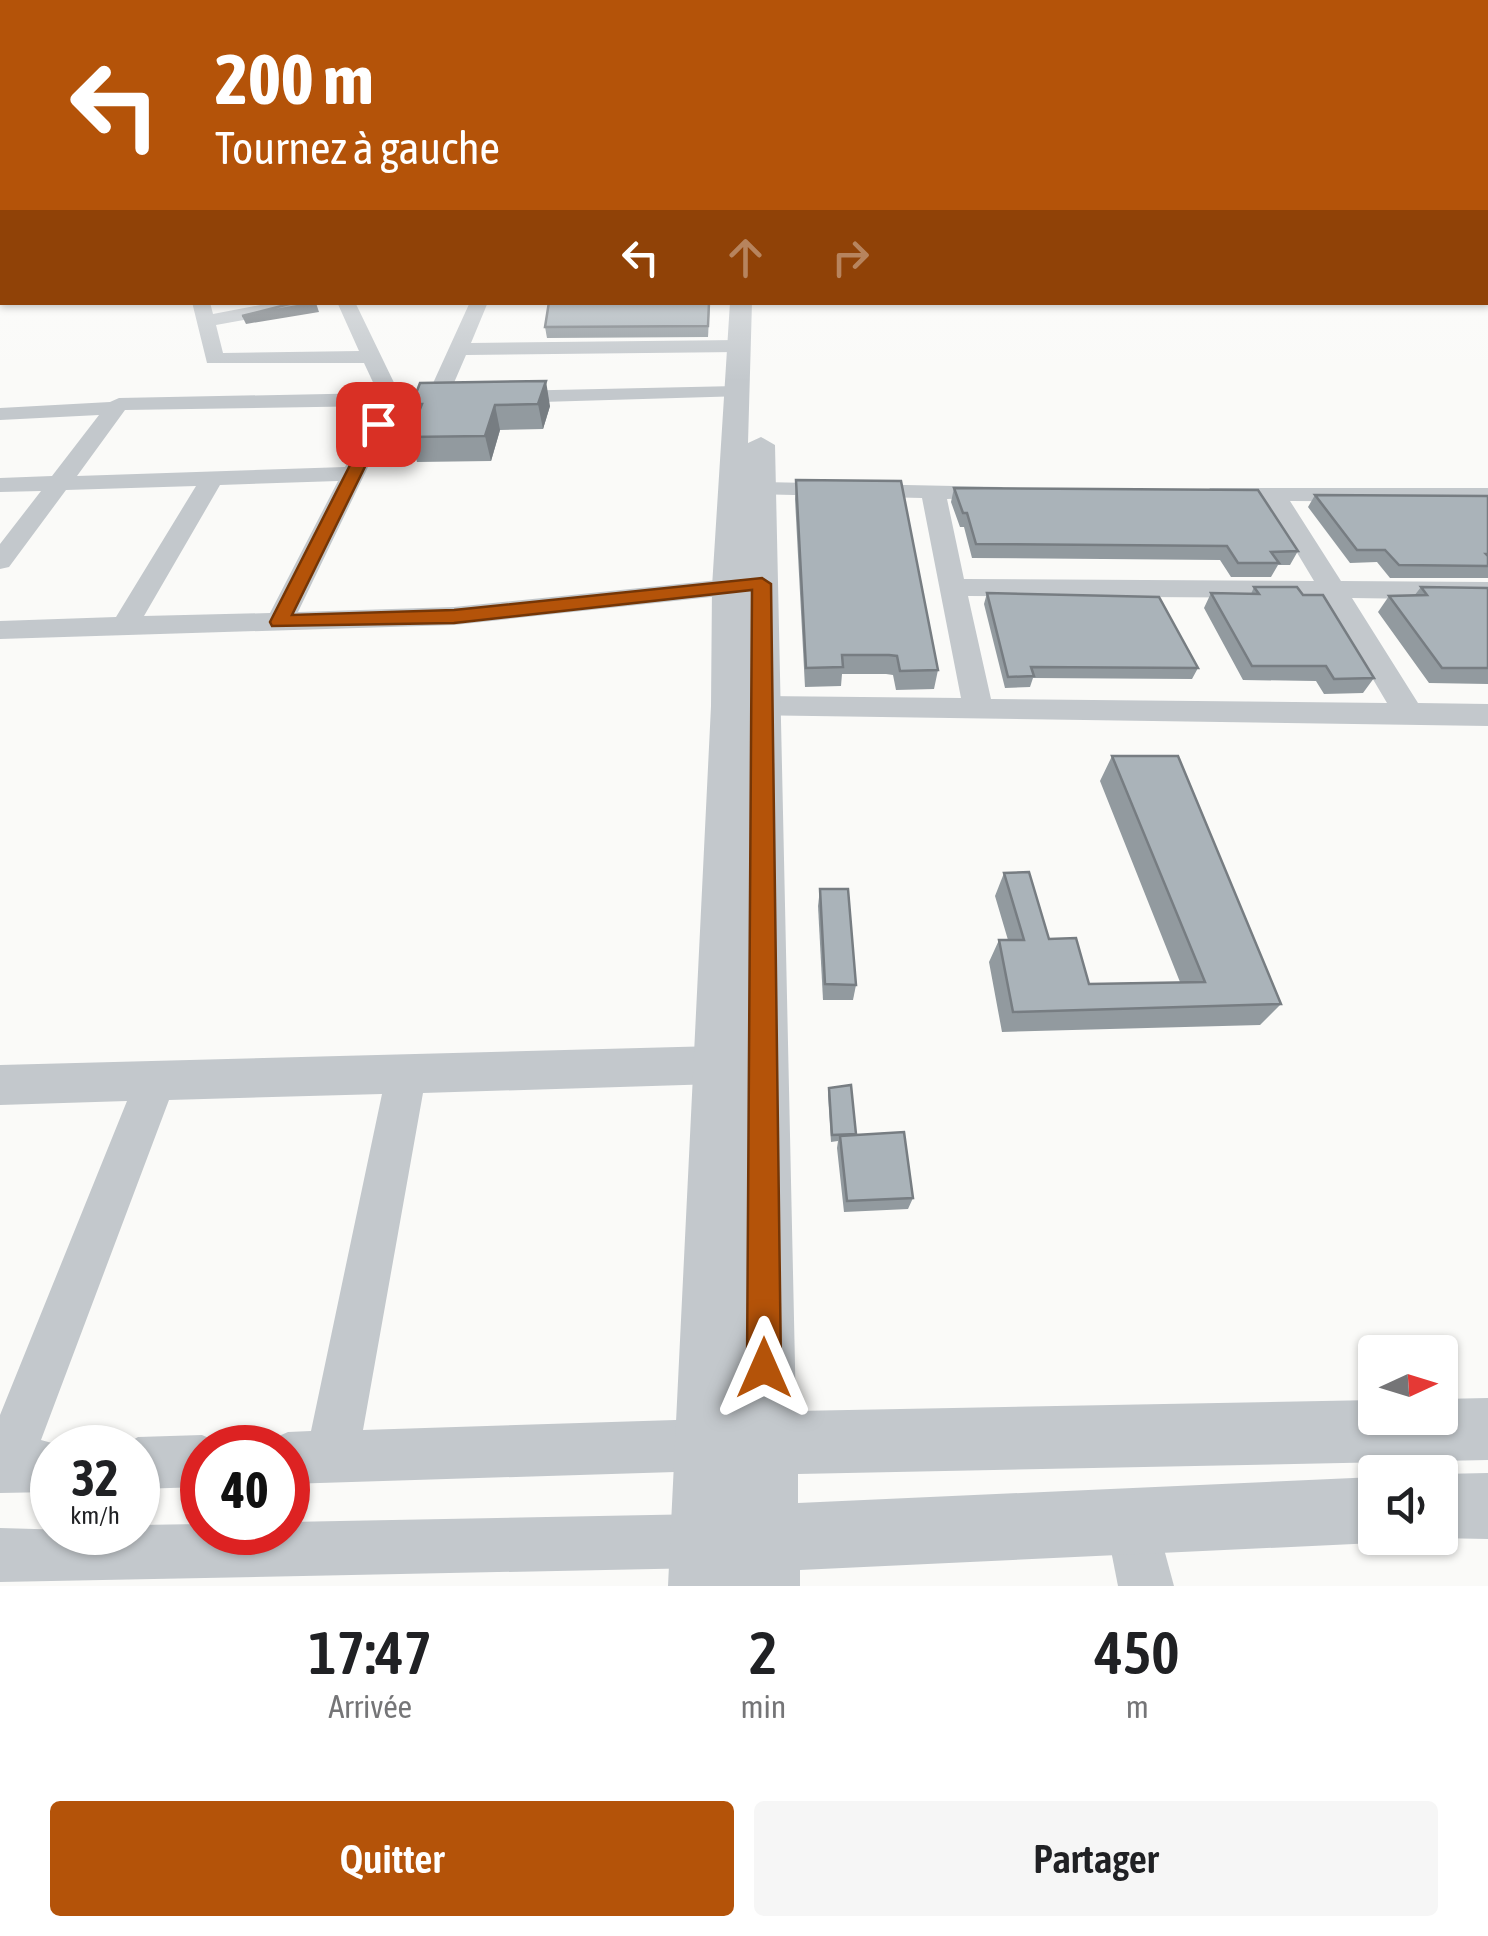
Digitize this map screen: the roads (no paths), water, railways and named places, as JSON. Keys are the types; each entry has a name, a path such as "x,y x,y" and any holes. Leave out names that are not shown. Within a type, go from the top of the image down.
{"street":[{"path":"277,305 203,312 214,359 371,357"},
{"path":"347,305 391,399"},
{"path":"437,398 478,305"},
{"path":"734,1563 736,1444 716,1065 728,706 761,488 760,305"},
{"path":"459,349 739,324 737,392 745,585 762,707 734,1563"},
{"path":"0,561 120,404 737,392"},
{"path":"279,622 391,399"},
{"path":"0,414 116,408"},
{"path":"0,485 354,474"},
{"path":"124,626 212,478"},
{"path":"761,488 1028,492"},
{"path":"933,491 978,710"},
{"path":"1198,493 1488,496"},
{"path":"1274,494 1410,715"},
{"path":"0,630 454,616 745,585"},
{"path":"953,586 1488,592"},
{"path":"762,707 1488,716"},
{"path":"0,1085 716,1065"},
{"path":"406,1074 310,1458 736,1444 1488,1429"},
{"path":"19,1467 156,1080"},
{"path":"1458,1507 1488,1506"},
{"path":"0,1555 734,1563 1132,1520 1358,1511"},
{"path":"1132,1520 1146,1586"}]}
